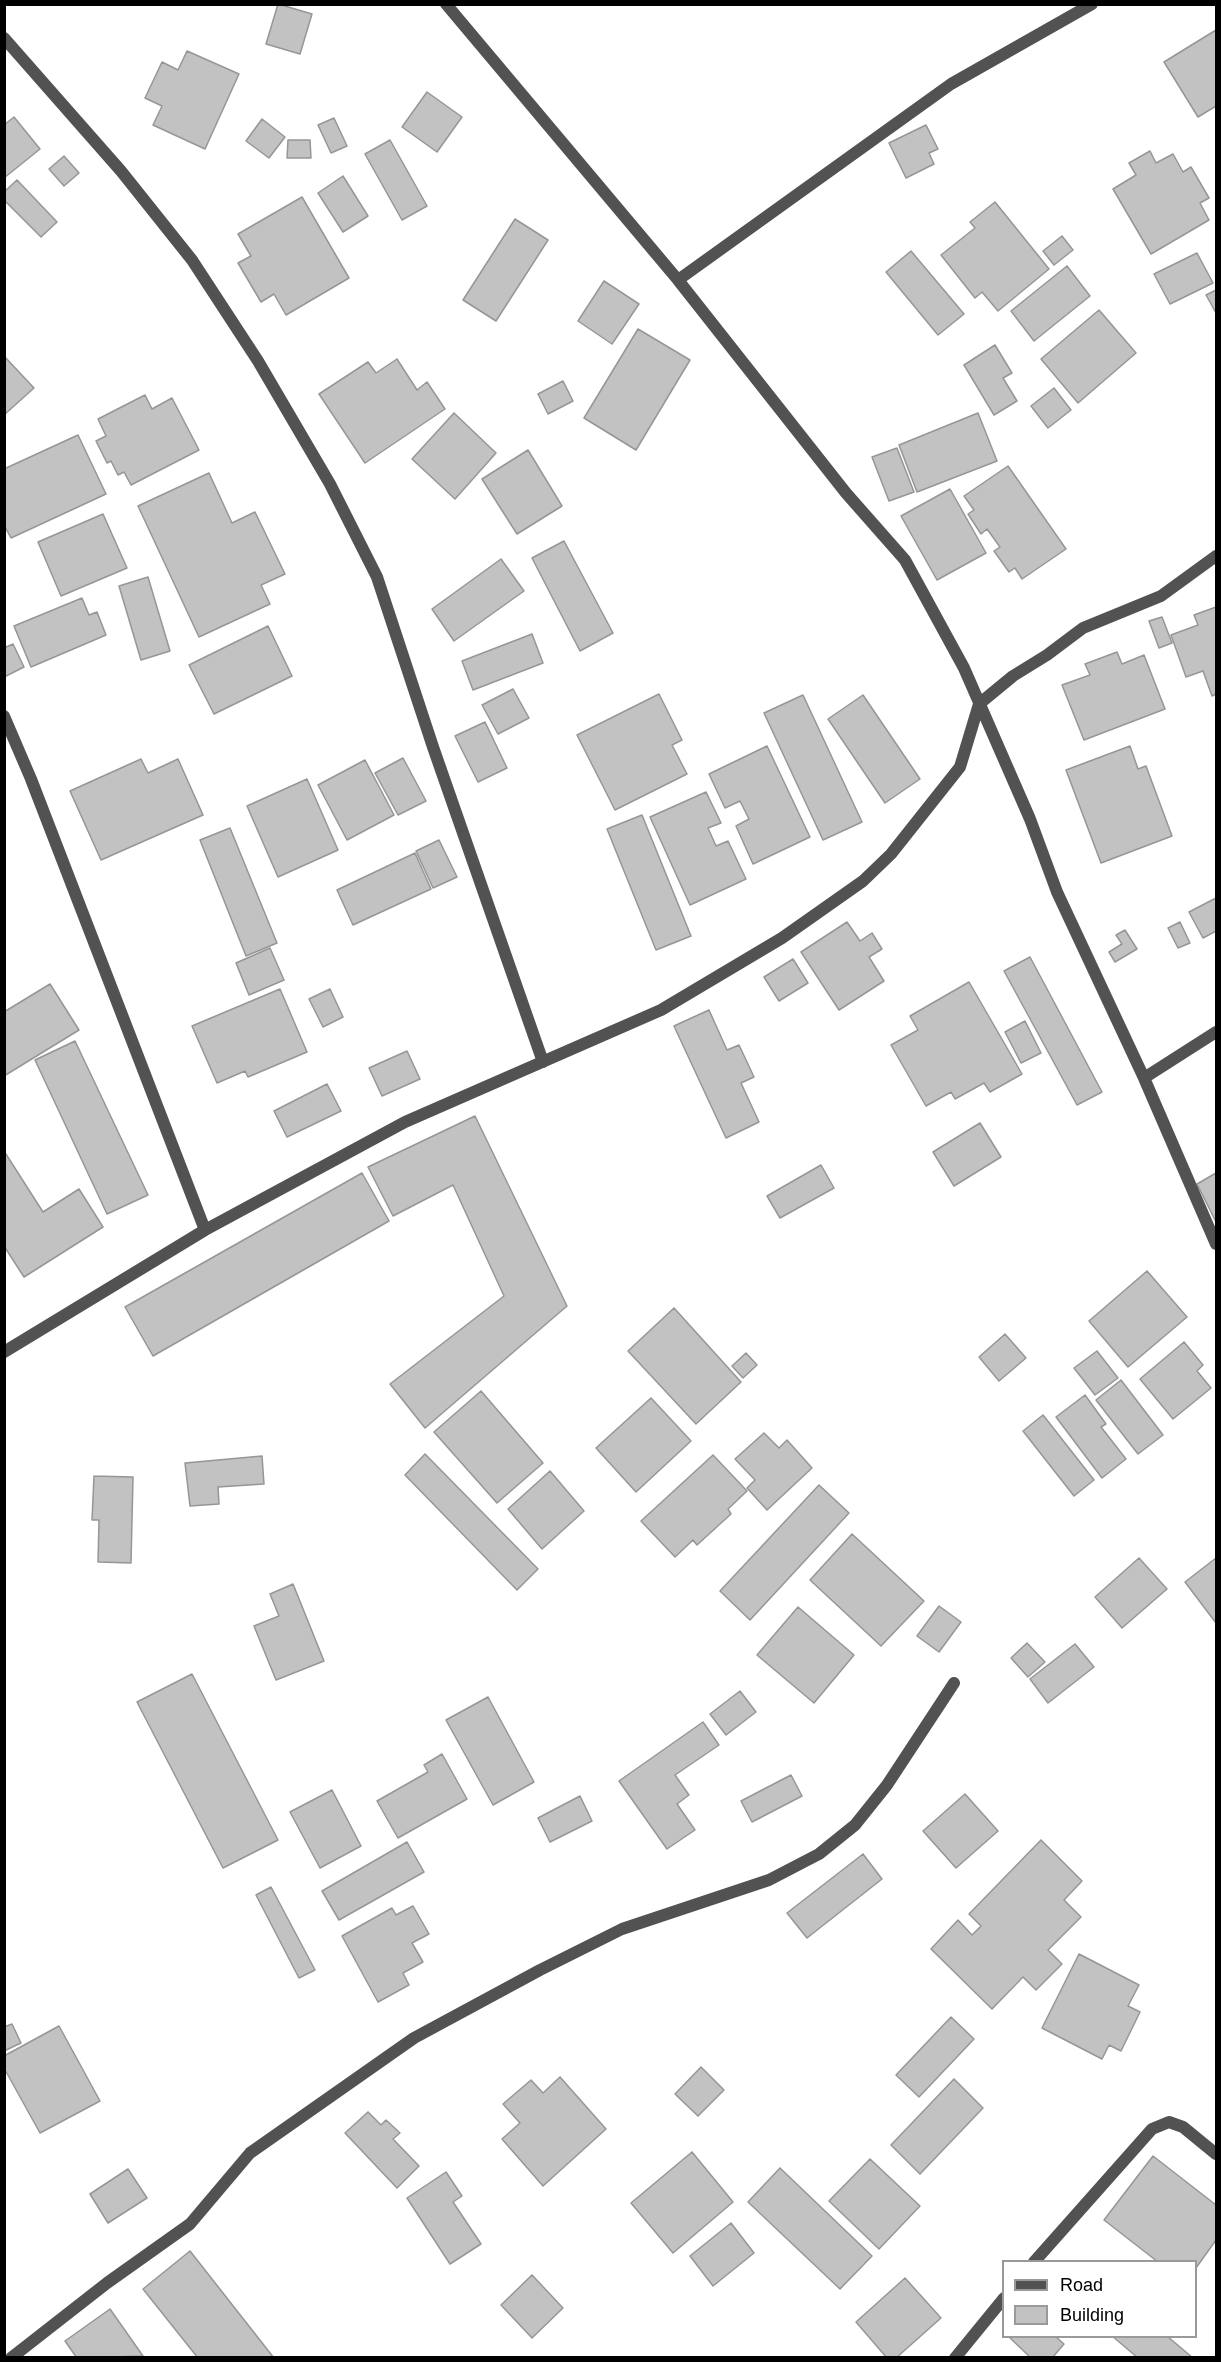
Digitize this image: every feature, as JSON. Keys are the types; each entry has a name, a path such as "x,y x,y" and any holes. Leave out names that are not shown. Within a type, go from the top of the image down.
{"street":[{"path":"446,4 678,280 846,492 905,560 947,634 979,704 1030,819 1057,892 1144,1078 1216,1244"},
{"path":"678,280 951,84 1092,4"},
{"path":"4,38 121,171 192,260 258,361 330,484 377,577 433,747 543,1062"},
{"path":"4,1352 205,1230 405,1122 661,1010 782,938 863,881 891,854 960,767 979,704 1013,676 1047,656 1083,628 1161,596 1216,556"},
{"path":"4,716 31,779 205,1230"},
{"path":"1144,1078 1216,1032"},
{"path":"11,2358 107,2283 190,2224 250,2153 414,2038 622,1929 769,1880 819,1854 855,1825 887,1785 954,1683"},
{"path":"1036,2260 1152,2129 1168,2122 1183,2127 1216,2154"},
{"path":"955,2358 1002,2300"}],"building":[{"path":"278,4 312,14 300,54 266,44"},
{"path":"1216,30 1216,106 1198,117 1164,62"},
{"path":"187,51 239,74 205,149 153,125 162,106 145,98 162,62 178,70"},
{"path":"427,92 462,117 437,152 402,127"},
{"path":"14,117 40,149 4,178 4,125"},
{"path":"334,118 347,146 331,153 318,125"},
{"path":"262,119 285,137 269,158 246,141"},
{"path":"926,125 938,149 929,153 934,164 906,178 889,143"},
{"path":"288,140 310,140 311,158 287,158"},
{"path":"390,140 427,206 402,220 365,154"},
{"path":"1150,151 1156,163 1173,154 1183,172 1191,167 1209,198 1200,203 1209,220 1151,254 1113,189 1136,175 1129,163"},
{"path":"64,156 79,173 64,186 49,169"},
{"path":"343,176 368,216 343,232 318,193"},
{"path":"17,180 57,222 41,237 4,200 4,192"},
{"path":"302,197 349,278 286,315 274,294 261,302 238,263 251,256 238,234"},
{"path":"995,202 1049,269 998,311 982,292 975,298 941,255 975,228 970,222"},
{"path":"515,219 548,240 496,321 463,300"},
{"path":"1062,236 1073,250 1054,265 1043,251"},
{"path":"911,251 964,314 938,335 886,272"},
{"path":"1197,253 1213,283 1170,304 1154,274"},
{"path":"1067,266 1090,296 1034,341 1011,311"},
{"path":"604,281 639,304 612,344 578,321"},
{"path":"1216,290 1216,313 1206,295"},
{"path":"1099,310 1136,353 1078,403 1041,359"},
{"path":"638,329 690,360 636,450 584,418"},
{"path":"995,345 1012,373 1003,378 1017,401 994,415 964,365"},
{"path":"4,356 34,388 4,415"},
{"path":"397,359 417,390 427,382 445,409 365,463 319,394 368,362 376,373"},
{"path":"563,381 573,401 548,414 538,394"},
{"path":"1054,388 1071,410 1048,428 1031,406"},
{"path":"145,395 152,409 172,398 199,450 131,485 124,472 118,475 111,461 107,463 96,441 106,436 98,419"},
{"path":"454,413 496,453 455,499 412,459"},
{"path":"978,413 997,461 917,492 899,445"},
{"path":"78,435 106,494 11,538 4,525 4,469"},
{"path":"897,448 914,492 889,501 872,457"},
{"path":"528,450 562,506 517,534 482,479"},
{"path":"1008,466 1066,549 1022,579 1015,568 1009,572 994,551 1000,547 987,529 981,534 968,514 974,510 964,496"},
{"path":"209,473 232,523 255,512 285,574 261,585 270,604 199,637 138,506"},
{"path":"950,489 986,553 937,580 901,516"},
{"path":"103,514 127,568 61,596 38,542"},
{"path":"564,541 613,633 580,651 532,558"},
{"path":"501,559 524,591 454,641 432,609"},
{"path":"148,577 170,651 141,660 119,586"},
{"path":"82,598 89,615 97,612 106,635 31,667 14,626"},
{"path":"1216,607 1216,694 1212,696 1203,671 1186,677 1171,635 1198,625 1194,615"},
{"path":"1162,617 1172,643 1159,648 1149,621"},
{"path":"268,626 292,676 214,714 189,665"},
{"path":"532,634 543,663 473,690 462,661"},
{"path":"13,644 24,667 4,677 4,648"},
{"path":"1117,652 1122,664 1144,655 1165,709 1084,740 1062,685 1090,675 1085,664"},
{"path":"513,689 529,718 498,734 482,705"},
{"path":"659,694 682,740 672,745 687,774 615,810 577,735"},
{"path":"803,695 862,822 823,840 764,713"},
{"path":"863,695 920,779 885,803 828,719"},
{"path":"485,722 507,768 478,782 455,736"},
{"path":"767,746 810,837 753,864 736,826 749,819 740,801 725,808 709,774"},
{"path":"1130,746 1138,769 1146,766 1172,836 1101,863 1066,770"},
{"path":"403,758 426,801 398,815 375,773"},
{"path":"141,759 148,773 178,759 203,815 101,860 70,791"},
{"path":"365,760 394,815 347,840 318,785"},
{"path":"307,779 338,850 278,877 247,806"},
{"path":"706,792 721,823 708,828 716,846 728,841 746,879 690,905 650,817"},
{"path":"642,815 691,936 656,950 607,829"},
{"path":"230,828 277,943 246,956 200,840"},
{"path":"439,840 457,877 433,888 416,851"},
{"path":"415,853 431,889 353,925 337,890"},
{"path":"1216,898 1216,931 1203,938 1189,912"},
{"path":"847,922 860,941 872,933 882,949 869,957 884,981 839,1010 801,952"},
{"path":"1180,922 1190,943 1178,948 1168,928"},
{"path":"1125,930 1137,949 1115,962 1109,952 1122,944 1116,935"},
{"path":"270,948 284,980 249,995 236,963"},
{"path":"1030,957 1102,1092 1077,1105 1004,971"},
{"path":"793,959 808,983 779,1001 764,977"},
{"path":"969,982 1022,1074 990,1092 984,1083 955,1099 951,1092 926,1106 891,1045 918,1030 910,1016"},
{"path":"50,984 79,1030 4,1076 4,1012"},
{"path":"280,989 307,1052 248,1077 245,1071 217,1083 192,1026"},
{"path":"330,989 343,1017 323,1027 309,999"},
{"path":"709,1010 727,1050 739,1045 754,1077 741,1083 759,1122 726,1138 674,1026"},
{"path":"1025,1021 1041,1053 1021,1063 1005,1032"},
{"path":"75,1041 148,1195 107,1214 35,1060"},
{"path":"407,1051 420,1079 382,1096 369,1068"},
{"path":"327,1084 341,1111 287,1137 274,1111"},
{"path":"475,1116 567,1306 425,1428 390,1384 504,1296 453,1185 393,1216 368,1167"},
{"path":"980,1123 1001,1157 954,1186 933,1152"},
{"path":"4,1151 43,1212 79,1189 103,1227 24,1277 4,1246"},
{"path":"821,1165 834,1188 780,1218 767,1196"},
{"path":"362,1173 389,1221 153,1356 125,1307"},
{"path":"1216,1173 1216,1222 1197,1184"},
{"path":"1147,1271 1187,1317 1128,1367 1089,1321"},
{"path":"674,1308 741,1382 696,1424 628,1351"},
{"path":"1005,1334 1026,1358 999,1381 979,1357"},
{"path":"1184,1342 1203,1365 1197,1371 1211,1388 1173,1419 1140,1379"},
{"path":"1097,1351 1118,1378 1095,1395 1074,1368"},
{"path":"746,1353 757,1365 743,1378 732,1366"},
{"path":"1121,1380 1163,1435 1138,1454 1096,1400"},
{"path":"481,1391 543,1463 497,1503 434,1432"},
{"path":"1085,1395 1106,1424 1101,1427 1126,1459 1102,1478 1056,1417"},
{"path":"651,1398 691,1441 636,1492 596,1448"},
{"path":"1043,1415 1094,1480 1074,1496 1023,1431"},
{"path":"764,1433 779,1448 787,1440 812,1468 767,1510 747,1488 755,1480 735,1459"},
{"path":"425,1454 538,1569 517,1590 405,1475"},
{"path":"713,1455 747,1491 728,1509 731,1514 697,1545 693,1540 675,1557 641,1521"},
{"path":"262,1456 264,1484 218,1487 219,1504 190,1506 185,1463"},
{"path":"550,1471 584,1511 542,1549 508,1509"},
{"path":"94,1476 133,1477 131,1563 98,1562 99,1520 92,1520"},
{"path":"819,1485 849,1513 750,1620 720,1591"},
{"path":"852,1534 924,1601 881,1646 810,1580"},
{"path":"1139,1558 1167,1589 1122,1628 1095,1597"},
{"path":"1216,1558 1216,1623 1185,1582"},
{"path":"293,1584 324,1661 276,1680 254,1626 279,1616 270,1594"},
{"path":"939,1606 961,1622 939,1652 917,1636"},
{"path":"798,1607 854,1655 814,1703 757,1655"},
{"path":"1027,1643 1045,1662 1028,1677 1011,1658"},
{"path":"1075,1644 1094,1667 1048,1703 1030,1679"},
{"path":"192,1674 278,1840 223,1868 137,1702"},
{"path":"740,1691 756,1712 726,1735 710,1714"},
{"path":"488,1697 534,1782 493,1805 446,1720"},
{"path":"703,1722 719,1745 675,1775 689,1795 677,1804 695,1830 667,1849 619,1781"},
{"path":"442,1754 467,1799 398,1838 377,1801 428,1772 424,1765"},
{"path":"791,1775 802,1796 752,1822 741,1801"},
{"path":"332,1790 361,1846 320,1868 290,1812"},
{"path":"965,1794 998,1831 956,1868 923,1831"},
{"path":"580,1796 592,1821 550,1842 538,1818"},
{"path":"1041,1840 1082,1881 1064,1900 1081,1917 1048,1950 1062,1964 1036,1990 1023,1977 992,2009 931,1949 958,1920 972,1935 981,1926 969,1914"},
{"path":"407,1842 424,1872 339,1920 322,1891"},
{"path":"863,1854 882,1879 807,1938 787,1913"},
{"path":"271,1887 315,1970 299,1978 256,1895"},
{"path":"413,1906 429,1934 412,1943 423,1962 403,1973 409,1985 378,2002 342,1936 392,1908 396,1915"},
{"path":"1079,1954 1139,1985 1128,2006 1140,2012 1121,2051 1109,2045 1102,2059 1042,2028"},
{"path":"951,2017 974,2039 919,2097 896,2075"},
{"path":"12,2024 21,2043 4,2051 4,2027"},
{"path":"59,2026 100,2101 40,2133 4,2068 4,2056"},
{"path":"701,2067 724,2090 698,2116 675,2094"},
{"path":"560,2077 606,2129 543,2186 502,2139 520,2123 503,2104 531,2080 543,2093"},
{"path":"954,2079 983,2108 920,2174 891,2145"},
{"path":"368,2112 381,2125 386,2120 400,2133 393,2139 419,2166 397,2188 345,2133"},
{"path":"692,2152 733,2202 673,2253 631,2203"},
{"path":"1153,2156 1216,2205 1216,2240 1197,2267 1197,2260 1155,2260 1104,2220"},
{"path":"870,2159 920,2206 879,2249 829,2201"},
{"path":"780,2168 872,2256 840,2289 748,2202"},
{"path":"128,2169 147,2198 108,2223 90,2194"},
{"path":"446,2172 462,2196 453,2202 481,2244 450,2264 407,2198"},
{"path":"731,2223 754,2253 713,2286 690,2256"},
{"path":"190,2251 274,2358 198,2358 143,2289"},
{"path":"532,2275 563,2308 532,2338 501,2305"},
{"path":"905,2278 941,2318 896,2358 887,2358 856,2322"},
{"path":"110,2309 143,2356 77,2358 65,2341"},
{"path":"1010,2338 1057,2338 1064,2344 1052,2358 1031,2358"},
{"path":"1114,2338 1169,2338 1193,2358 1138,2358"}]}
